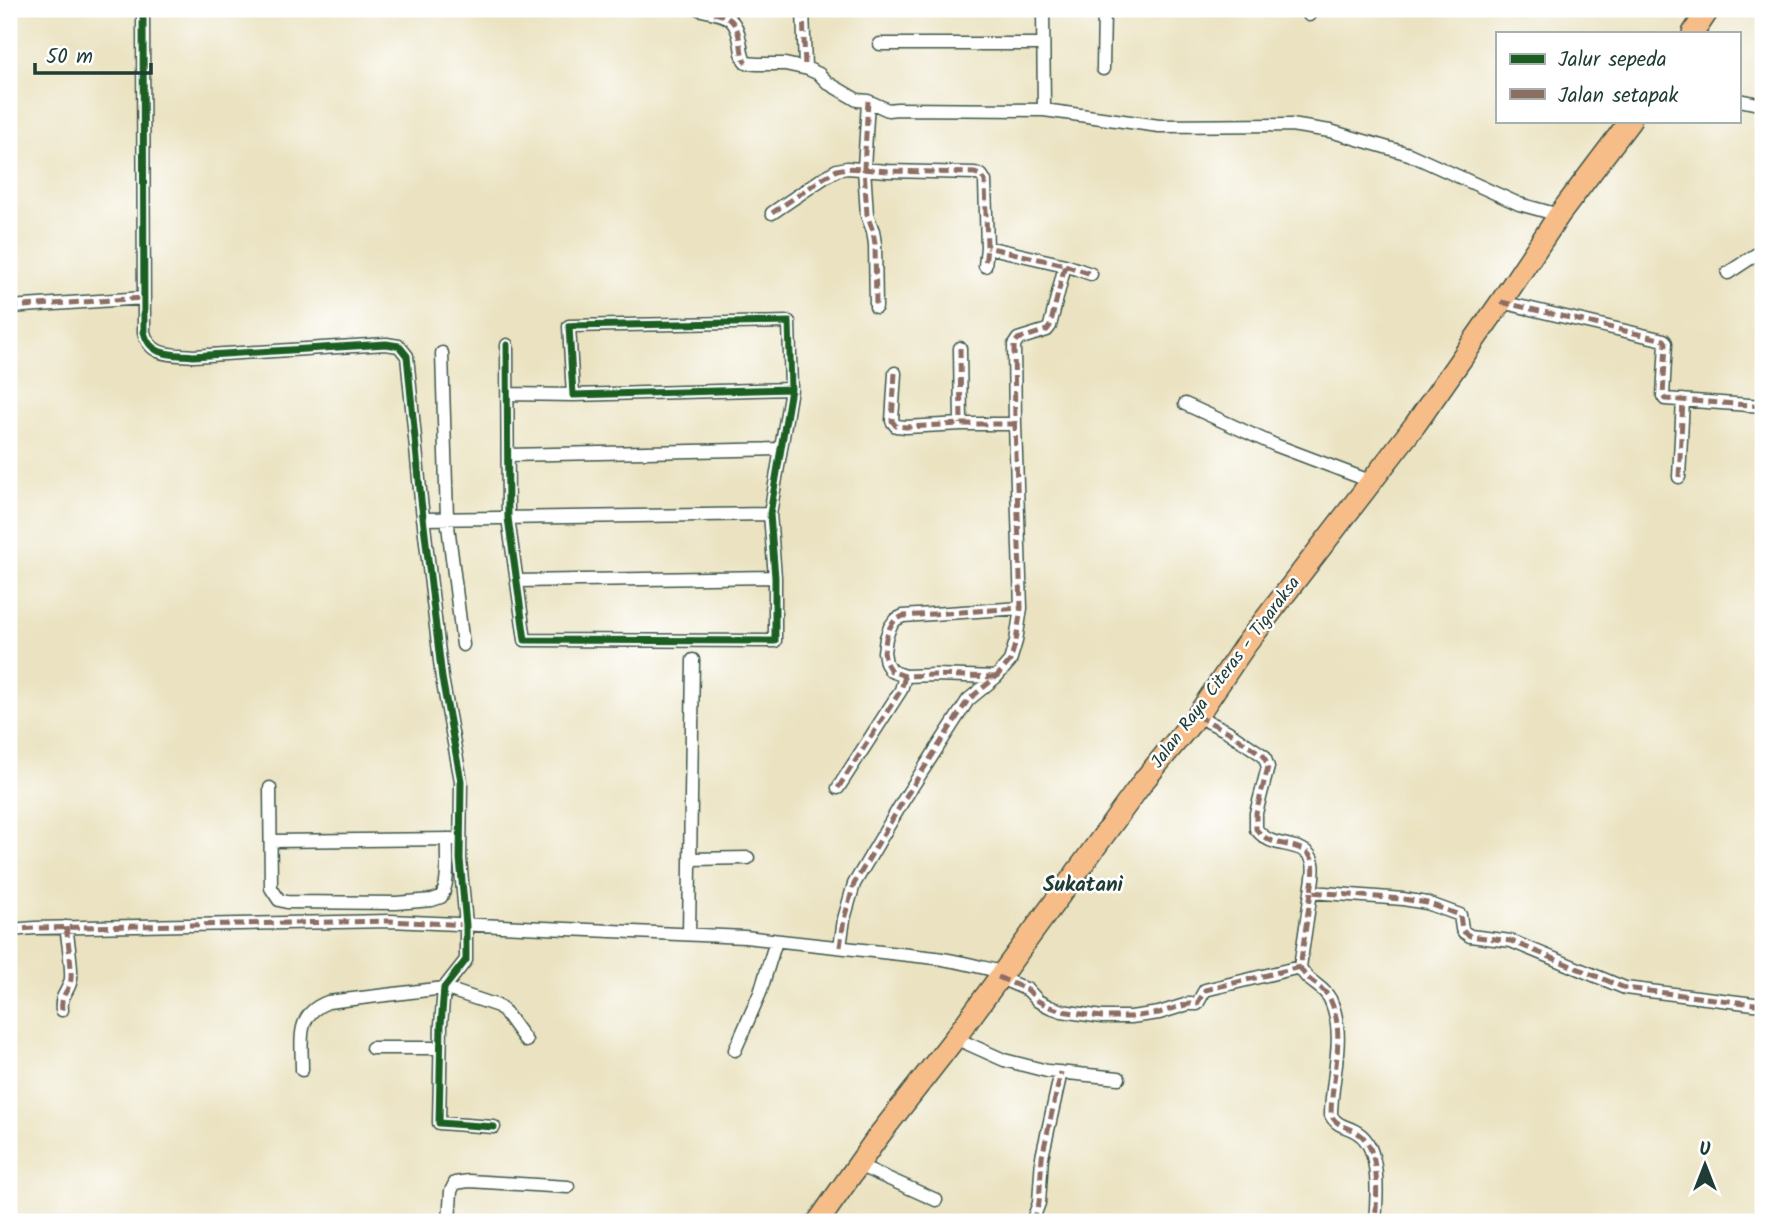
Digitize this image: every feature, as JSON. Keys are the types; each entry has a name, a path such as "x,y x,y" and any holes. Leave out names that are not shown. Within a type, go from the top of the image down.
{"main road":[{"path":"1694,32 1709,9"},
{"name":"Jalan Raya Citeras - Tigaraksa","path":"818,1222 1145,779 1196,716 1244,647 1415,425 1559,215 1629,122"}],"street":[{"path":"143,9 146,341 162,353 193,356 386,344 399,346 407,356 442,678 461,781 454,839 443,895 432,900 396,903 297,903 279,900 271,888 270,788"},
{"path":"699,9 733,20 746,63 785,64 805,68 820,74 828,83 857,100 888,110 1044,110 1159,126 1291,125 1330,131 1409,153 1519,204 1559,215"},
{"path":"803,9 805,68"},
{"path":"1043,9 1044,110"},
{"path":"1103,69 1104,9"},
{"path":"880,44 1043,44"},
{"path":"1740,100 1763,105"},
{"path":"868,102 864,168 867,215 875,244 876,307"},
{"path":"772,213 837,170 847,168 975,173 985,181 985,267"},
{"path":"987,247 1065,265 1091,274"},
{"path":"1728,273 1763,250"},
{"path":"840,947 848,899 854,884 909,791 968,700 1010,662 1021,608 1014,424 1014,345 1018,338 1047,330 1050,326 1065,265"},
{"path":"9,307 144,298"},
{"path":"1501,302 1665,341 1663,397 1763,406"},
{"path":"507,345 508,518 525,640 775,641 775,577 770,514 791,389 789,322 569,326 573,396"},
{"path":"960,348 961,424"},
{"path":"442,353 447,518 463,645"},
{"path":"895,373 892,421 896,426 1014,424"},
{"path":"508,394 573,396 791,389"},
{"path":"1679,477 1683,400"},
{"path":"1185,404 1275,445 1370,481"},
{"path":"508,455 781,449"},
{"path":"423,519 770,514"},
{"path":"517,581 775,577"},
{"path":"996,677 905,676 891,671 886,663 886,638 895,620 903,616 1021,608"},
{"path":"689,934 693,660"},
{"path":"838,788 901,690 905,676"},
{"path":"1196,716 1264,756 1268,767 1256,813 1256,829 1272,842 1295,847 1313,859 1300,967 1308,979 1325,992 1332,1006 1337,1056 1331,1115 1334,1121 1365,1138 1373,1153 1377,1195 1375,1222 1369,1222"},
{"path":"271,841 454,839"},
{"path":"454,839 460,859 466,960 444,988 439,1123 494,1127"},
{"path":"690,859 748,858"},
{"path":"1311,892 1427,903 1460,915 1462,929 1470,936 1511,942 1625,988 1762,1005"},
{"path":"9,930 390,921 689,934 840,947 966,962 1000,974 1028,990 1038,1001 1062,1011 1102,1017 1131,1017 1197,1004 1204,990 1300,967"},
{"path":"61,1010 61,998 71,977 66,927"},
{"path":"735,1050 760,993 776,941"},
{"path":"302,1070 303,1024 311,1010 328,1002 444,988 498,1006 526,1041"},
{"path":"955,1038 1004,1060 1047,1071 1119,1078"},
{"path":"372,1048 440,1048"},
{"path":"1032,1222 1039,1203 1042,1157 1061,1073"},
{"path":"858,1166 936,1200"},
{"path":"449,1222 451,1191 455,1183 469,1181 568,1187"}],"marked path":[{"path":"699,9 731,20 738,32 746,63"},
{"path":"803,9 805,68"},
{"path":"1309,9 1309,15"},
{"path":"868,101 864,168 867,215 875,244 876,307"},
{"path":"772,213 825,177 847,168 975,173 985,181 985,266"},
{"path":"840,947 844,919 854,884 968,700 996,677 1010,661 1016,641 1021,608 1014,345 1018,339 1047,330 1050,326 1065,265 987,247"},
{"path":"1065,265 1091,274"},
{"path":"9,307 144,298"},
{"path":"1501,302 1664,340 1665,399 1763,406"},
{"path":"960,348 961,424"},
{"path":"895,373 892,421 896,426 1015,424"},
{"path":"1679,477 1683,400"},
{"path":"996,677 905,676 891,671 886,663 886,638 895,620 903,616 1021,608"},
{"path":"838,788 901,690 905,676"},
{"path":"1197,716 1227,731 1264,756 1268,767 1256,813 1256,829 1269,840 1308,853 1314,866 1311,892 1427,903 1460,915 1462,929 1470,936 1511,941 1625,988 1762,1005"},
{"path":"1311,892 1300,967 1306,976 1327,994 1335,1013 1338,1042 1331,1115 1340,1124 1358,1133 1371,1149 1376,1174 1375,1222"},
{"path":"9,930 390,921 466,925"},
{"path":"62,1010 62,1000 71,979 66,927"},
{"path":"998,977 1028,990 1038,1001 1062,1011 1102,1017 1131,1017 1197,1004 1205,990 1300,967"},
{"path":"1032,1222 1039,1203 1042,1157 1061,1072"}],"cycle path":[{"path":"143,9 144,332 151,346 162,353 193,356 386,344 399,346 407,356 442,678 461,781 460,859 466,960 444,988 439,1123 494,1127"},
{"path":"507,345 508,518 525,640 775,641 775,577 770,514 791,389 789,322 569,326 573,395 791,389"}],"district":[{"name":"Sukatani","path":"1083,884"}]}
